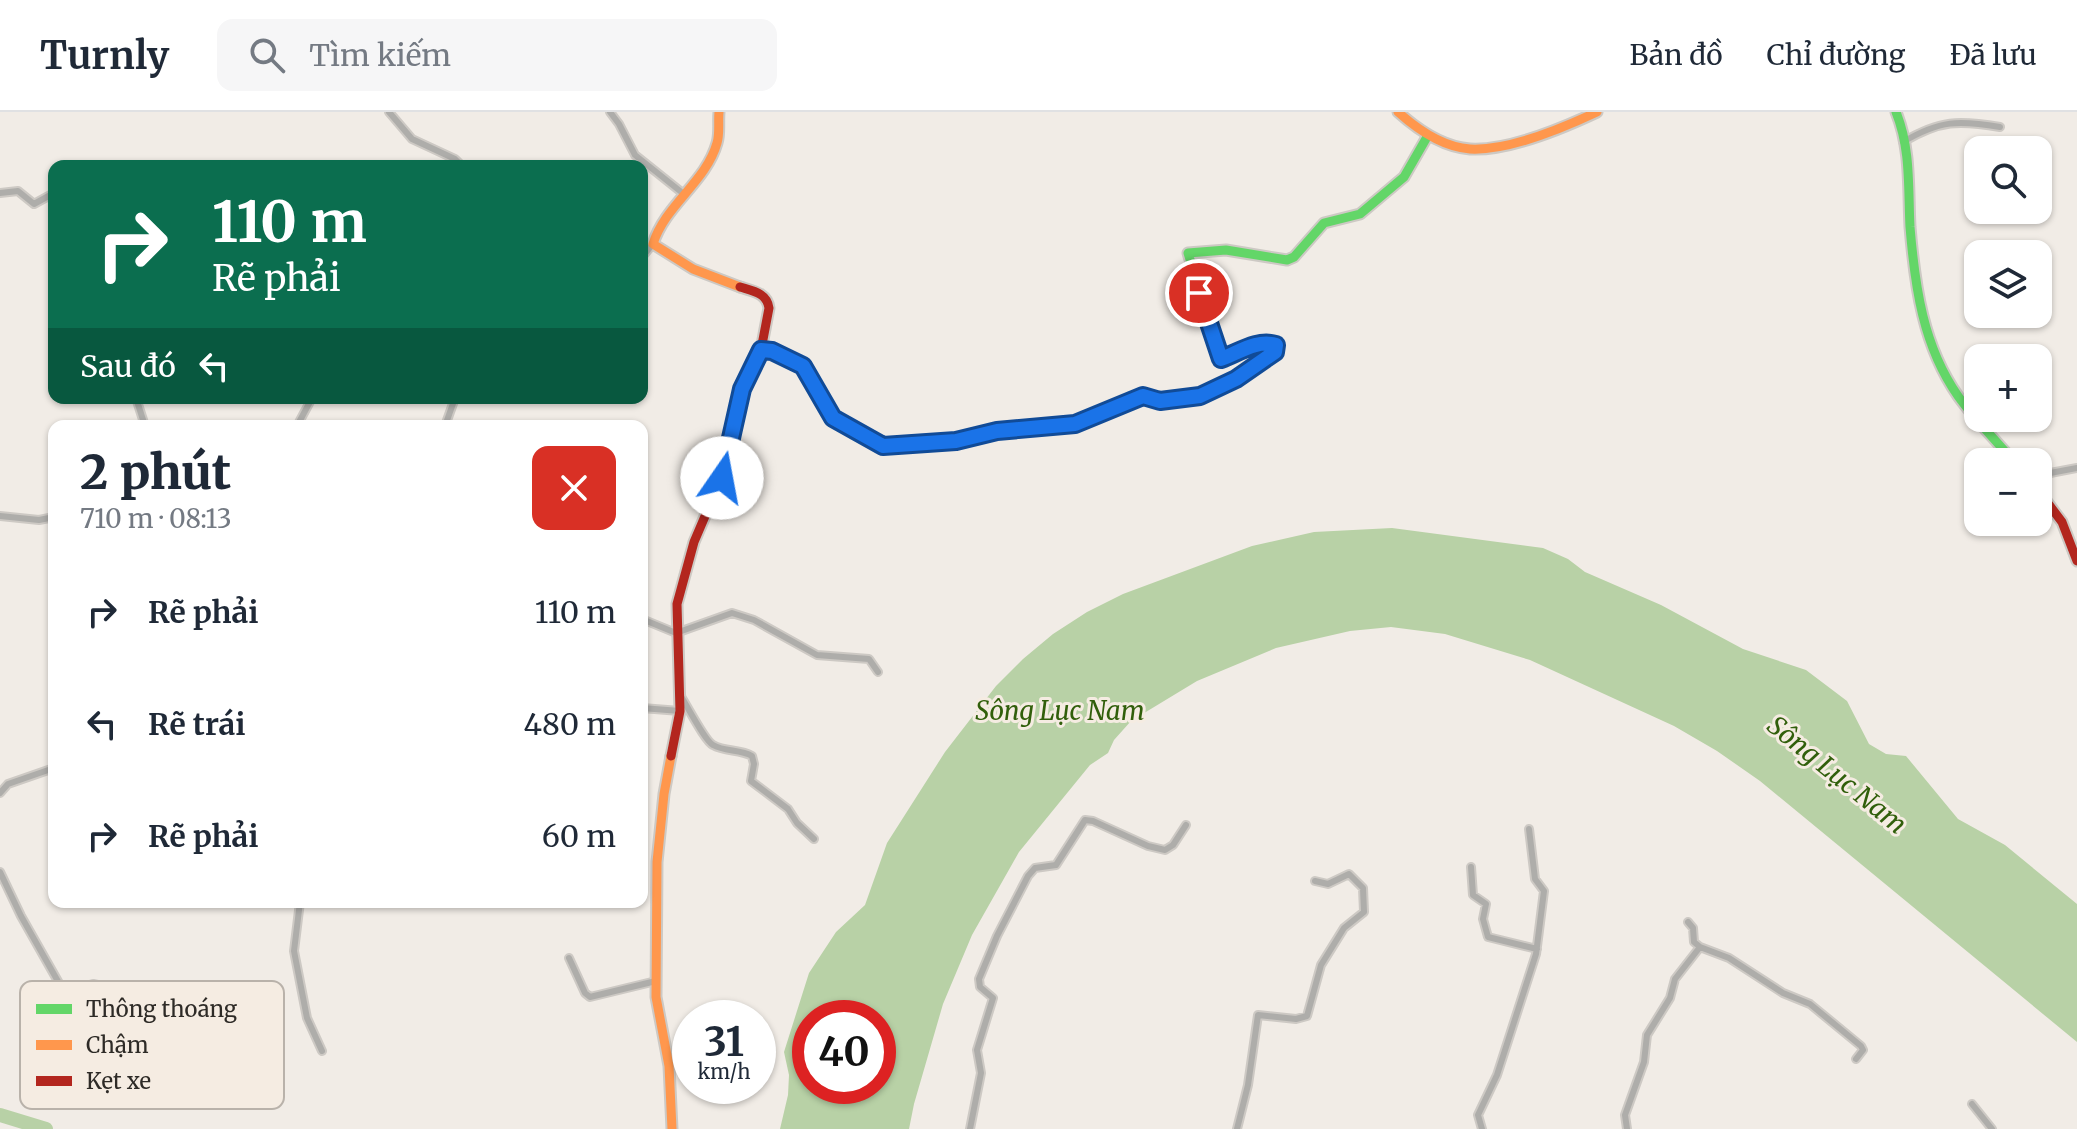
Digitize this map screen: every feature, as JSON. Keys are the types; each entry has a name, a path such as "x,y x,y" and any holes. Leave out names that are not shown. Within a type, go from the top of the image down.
{"street":[{"path":"389,112 412,139 456,160"},
{"path":"610,112 640,160"},
{"path":"648,250 660,224 685,195 717,143 719,112"},
{"path":"1398,112 1427,137 1470,149 1536,135 1597,112"},
{"path":"1896,112 1907,155 1916,297 1927,335 1943,373 2002,448"},
{"path":"1903,142 1923,131 1952,122 2000,127"},
{"path":"761,350 772,351 803,366 833,418 883,446 956,441 997,431 1058,427 1098,416 1143,396 1160,401 1206,394 1236,379 1277,348 1272,343 1260,344 1224,359 1219,358 1188,253 1238,249 1287,260 1294,257 1324,223 1360,214 1404,177 1427,137"},
{"path":"648,167 685,195"},
{"path":"0,193 18,191 34,204 48,196"},
{"path":"653,244 693,269 766,297 769,308 761,350 742,389 722,478 698,531 677,604 680,711 665,786 658,848 656,981 657,1005 669,1066 672,1129"},
{"path":"2052,473 2077,468"},
{"path":"2052,509 2072,537 2077,561"},
{"path":"0,516 48,518"},
{"path":"648,621 676,633 725,614 738,614 817,655 869,659 878,672"},
{"path":"680,695 694,714 706,740 716,747 752,756 751,781 788,809 814,839"},
{"path":"648,708 680,711"},
{"path":"0,793 8,784 48,770"},
{"path":"970,1129 981,1073 977,1050 993,998 980,987 979,979 1028,876 1035,868 1056,865 1085,820 1165,850 1173,845 1186,825"},
{"path":"1482,1129 1478,1115 1497,1075 1537,949 1544,891 1535,879 1529,829"},
{"path":"1471,867 1473,895 1486,904 1483,919 1488,937 1537,949"},
{"path":"0,872 58,981"},
{"path":"1237,1129 1248,1085 1258,1015 1296,1019 1307,1016 1321,965 1344,928 1364,912 1363,888 1349,874 1328,884 1315,881"},
{"path":"299,908 294,951 307,1018 322,1051"},
{"path":"1688,922 1693,928 1694,942 1700,947 1729,958 1783,993 1824,1013 1861,1046 1863,1050 1856,1059"},
{"path":"1627,1129 1625,1115 1644,1062 1647,1035 1670,998 1675,979 1700,947"},
{"path":"569,958 585,993 590,997 656,981"},
{"path":"1972,1104 1992,1129"}],"water":[{"name":"Sông Lục Nam","path":"1392,528 1543,548 1568,559 1585,572 1661,605 1743,649 1806,670 1847,701 1869,744 1886,754 1906,756 1958,819 2005,845 2077,904 2077,1042 1760,781 1717,751 1674,726 1530,660 1445,634 1391,627 1350,631 1276,648 1197,681 1131,721 1114,740 1108,753 1090,765 1019,852 972,935 943,1004 909,1129 780,1129 788,1095 789,1075 784,1052 792,1027 792,1104 896,1104 896,1000 800,1000 809,973 836,932 865,905 887,843 945,752 996,686 1053,634 1087,612 1123,594 1252,546 1314,532"}],"waterway":[{"path":"0,1115 46,1129"}],"traffic: fast":[{"path":"1896,112 1906,154 1915,272 1929,336 1936,357 1958,396 2002,448"},
{"path":"1200,292 1188,253 1226,250 1287,260 1294,257 1324,223 1360,214 1404,177 1427,137"},
{"path":"761,350 772,351 803,366 833,418 883,446 956,441 997,431 1075,424 1113,409"}],"traffic: slow":[{"path":"719,112 718,139 712,157 667,217 653,244 693,269 740,287"},
{"path":"1398,112 1431,136 1450,145 1470,149 1517,142 1597,112"},
{"path":"1113,409 1143,396 1160,401 1200,396 1236,379 1275,352 1277,348 1272,343 1248,347 1224,359 1219,358 1200,292"},
{"path":"671,756 657,862 656,997 669,1066 672,1129"}],"traffic: jam":[{"path":"671,756 680,711 677,604 694,542 726,467 742,389 761,350 769,308 762,296 740,287"},
{"path":"2052,509 2062,522 2077,561"}],"route":[{"path":"722,478 742,389 761,350 772,351 803,366 833,418 877,445 956,441 997,431 1075,424 1143,396 1160,401 1200,396 1236,379 1275,352 1276,345 1260,344 1219,358 1199,293"}]}
